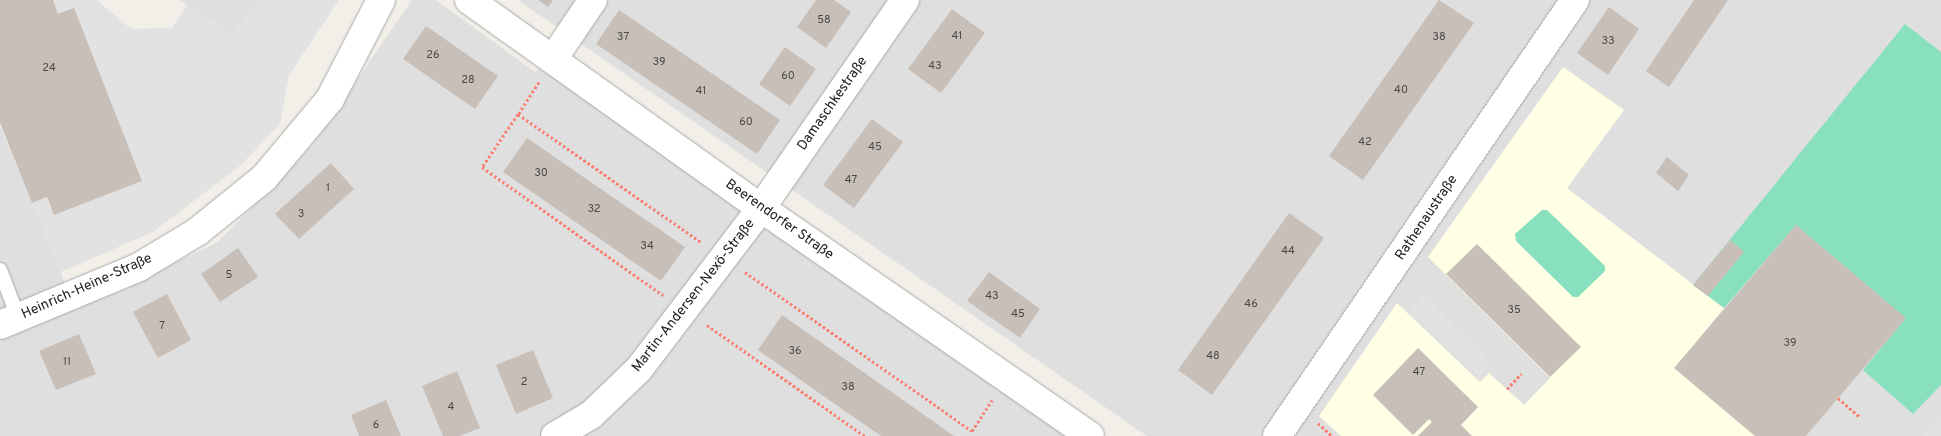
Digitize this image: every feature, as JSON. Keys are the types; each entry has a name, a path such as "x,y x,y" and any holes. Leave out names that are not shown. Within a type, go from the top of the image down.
{"street":[{"name":"Heinrich-Heine-Straße","path":"9,321 139,268 197,232 264,178 330,99 381,0"},
{"name":"Beerendorfer Straße","path":"469,0 761,208 1086,435"},
{"path":"553,59 593,0"},
{"name":"Damaschkestraße","path":"761,208 905,0"},
{"name":"Rathenaustraße","path":"1277,436 1575,0"},
{"name":"Martin-Andersen-Nexö-Straße","path":"555,436 591,415 639,369 761,208"}],"lane":[{"path":"0,270 9,321"}],"path":[{"path":"518,114 482,167 865,436"},
{"path":"1507,389 1521,374"},
{"path":"1838,398 1859,416"}],"shaded area":[{"path":"53,0 97,0 131,29 172,28 187,5 233,35 258,0 339,0 289,75 280,124 241,165 153,232 61,272 32,203 47,197 54,215 142,181 74,9 58,14"},
{"path":"179,0 258,0 233,35"},
{"path":"412,0 436,0 535,72 553,59 1093,436 0,436 0,126 61,272 73,311 218,242 312,145"},
{"path":"518,0 1941,0 1941,436 1147,436"},
{"path":"1563,67 1624,110 1567,188 1724,308 1675,368 1755,436 1446,436 1432,422 1418,436 1341,436 1319,416 1397,303 1480,382 1489,373 1524,405 1550,378 1428,257"},
{"path":"1423,296 1492,364 1479,377 1410,310"},
{"path":"1941,414 1941,436 1921,436"}],"green space":[{"path":"1905,24 1941,52 1941,385 1913,414 1863,370 1905,319 1796,225 1724,308 1693,285"},
{"path":"1542,210 1547,210 1605,266 1605,271 1578,297 1573,297 1516,241 1515,234"}],"building":[{"path":"0,0 53,0 58,14 74,8 142,181 54,215 47,197 32,203 0,123"},
{"path":"538,0 553,0 548,7"},
{"path":"816,0 834,0 851,12 826,48 797,27"},
{"path":"1439,0 1474,23 1363,180 1329,156"},
{"path":"1694,0 1728,0 1669,87 1646,71"},
{"path":"1609,7 1639,29 1608,75 1577,53"},
{"path":"952,9 985,33 941,93 908,69"},
{"path":"619,10 780,120 757,154 596,44"},
{"path":"426,26 498,76 475,109 403,59"},
{"path":"785,47 816,69 790,106 759,84"},
{"path":"872,119 903,142 854,208 823,185"},
{"path":"527,138 685,247 661,281 503,172"},
{"path":"1667,157 1689,175 1678,191 1656,173"},
{"path":"331,163 354,189 299,239 275,214"},
{"path":"1289,213 1324,238 1212,395 1178,370"},
{"path":"1796,225 1906,318 1806,436 1755,436 1674,368"},
{"path":"1730,240 1744,252 1708,296 1693,285"},
{"path":"1477,244 1581,347 1550,377 1446,274"},
{"path":"238,248 258,277 220,302 201,274"},
{"path":"989,272 1040,309 1020,338 967,301"},
{"path":"167,294 191,340 158,358 133,312"},
{"path":"782,315 954,436 881,436 809,386 758,350"},
{"path":"79,334 96,374 56,390 39,351"},
{"path":"1418,348 1478,407 1461,425 1472,436 1418,436 1432,422 1429,419 1413,435 1373,395"},
{"path":"533,350 553,398 516,414 496,365"},
{"path":"457,371 480,428 460,436 443,436 422,386"},
{"path":"386,400 401,436 359,436 351,415"}]}
